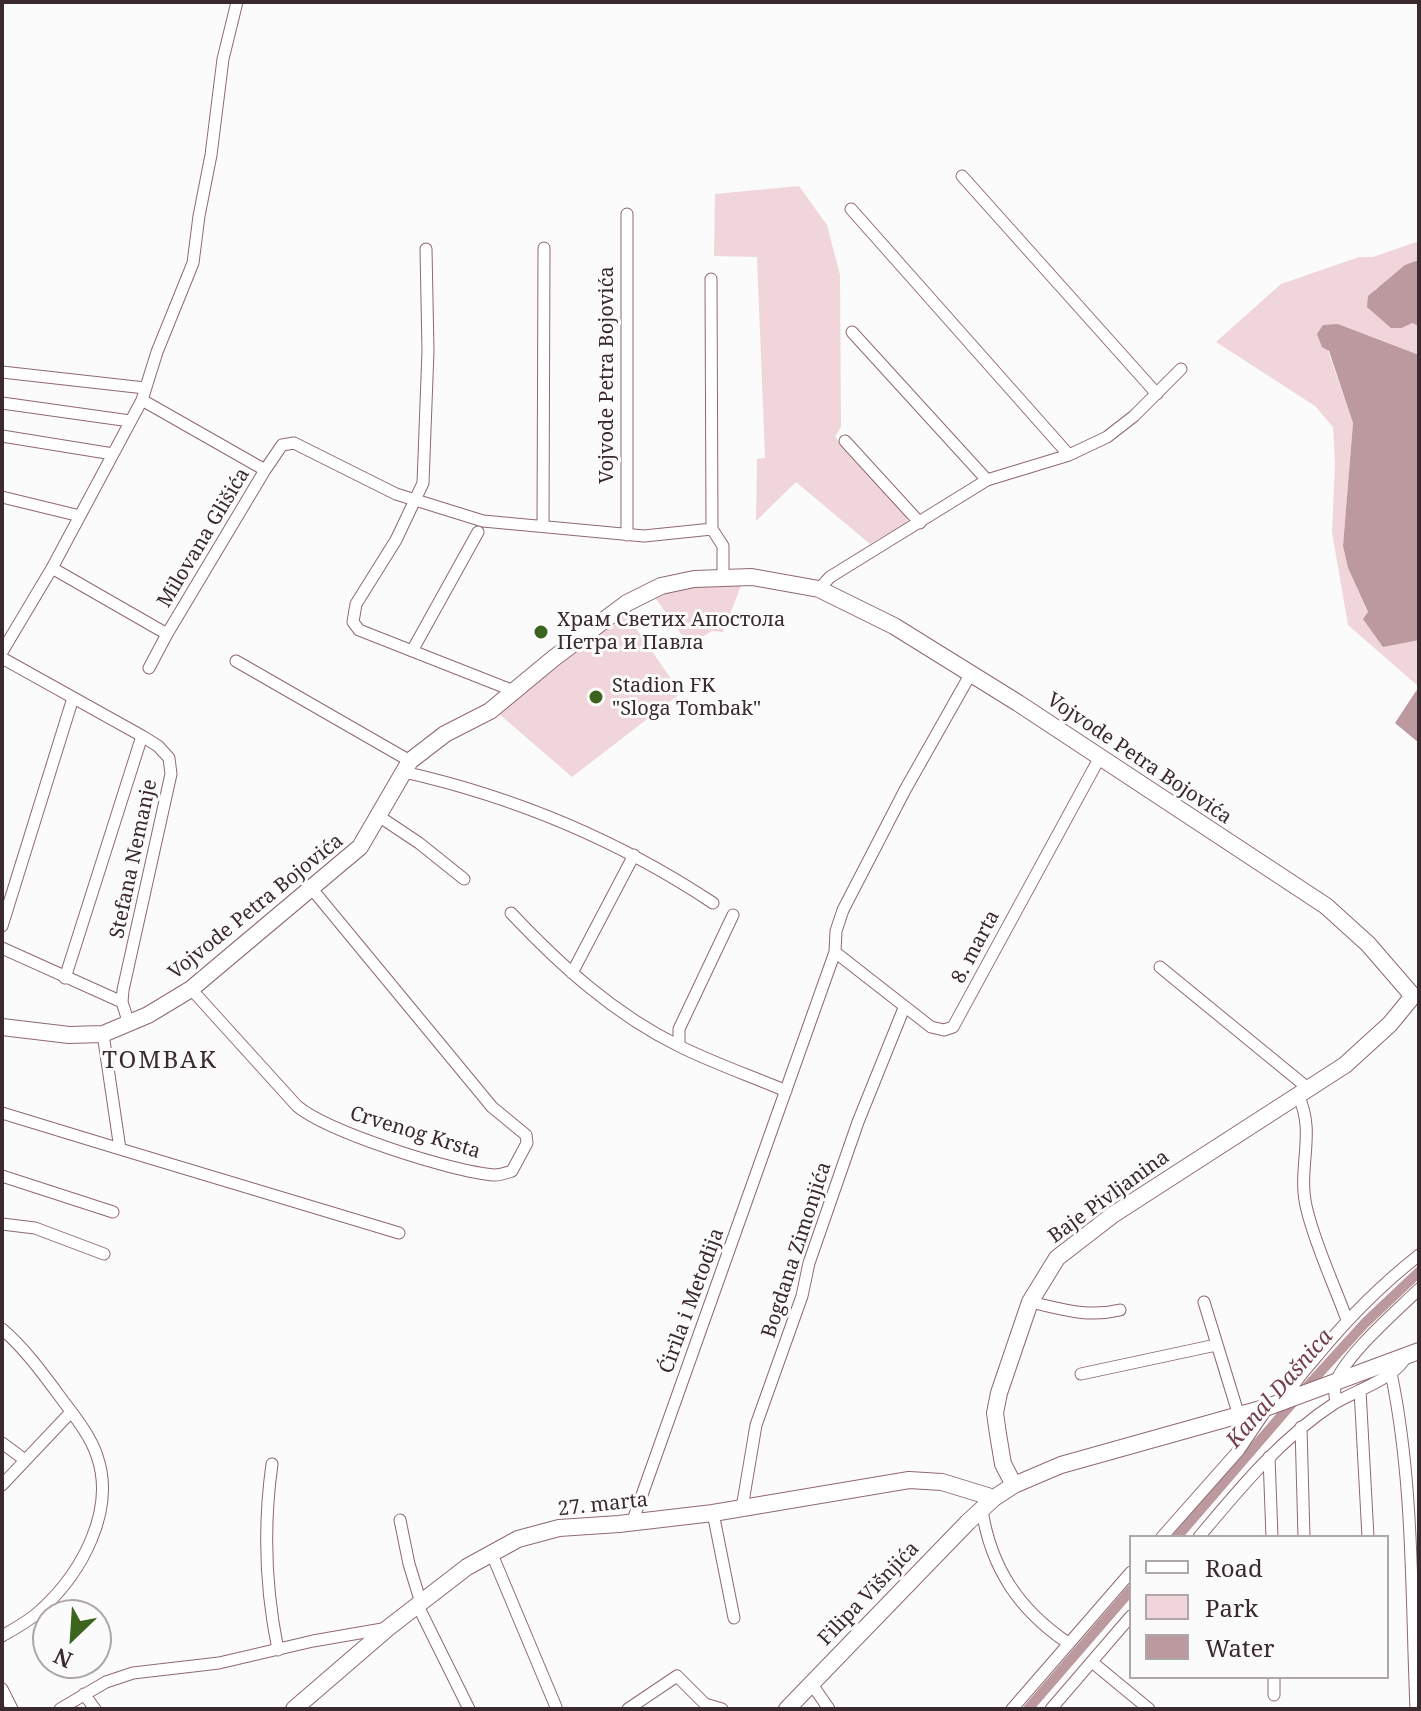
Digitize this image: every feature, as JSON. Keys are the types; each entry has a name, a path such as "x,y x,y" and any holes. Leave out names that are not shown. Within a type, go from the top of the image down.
{"street":[{"path":"2,652 6,637 52,568 144,394 193,263 223,59 237,2"},
{"path":"962,176 1157,394"},
{"path":"851,209 1069,455"},
{"name":"Vojvode Petra Bojovića","path":"627,214 627,535"},
{"path":"543,525 544,248"},
{"path":"426,249 428,351 423,483 396,540 353,613 353,622 359,630 514,691"},
{"path":"711,279 712,529 723,546 723,577"},
{"path":"852,332 987,480"},
{"path":"819,589 830,577 987,480 1069,455 1122,427 1181,369"},
{"name":"Milovana Glišića","path":"2,372 144,394 265,470"},
{"path":"2,403 130,421"},
{"path":"2,436 113,454"},
{"path":"845,441 920,523"},
{"name":"Milovana Glišića","path":"52,568 167,634 282,445 294,443 370,483 417,499"},
{"path":"2,497 80,516"},
{"path":"417,499 483,521 514,526 543,525 644,536 712,529"},
{"path":"412,651 478,532"},
{"name":"Vojvode Petra Bojovića","path":"2,1027 69,1035 103,1034 129,1024 191,989 360,847 407,766 445,734 490,711 566,649 641,595 661,586 723,577 752,577 819,589 916,638 1326,906 1416,992"},
{"path":"149,668 167,634"},
{"name":"Stefana Nemanje","path":"2,658 142,736 169,758 171,774 122,1002 129,1024"},
{"path":"236,661 407,766 522,805 634,855 713,903"},
{"name":"Ćirila i Metodija","path":"632,1523 835,952 836,931 843,910 905,790 970,675"},
{"path":"2,926 73,698"},
{"name":"Stefana Nemanje","path":"65,978 142,736"},
{"name":"8. marta","path":"835,952 931,1027 944,1030 953,1027 1100,757"},
{"path":"380,817 464,879"},
{"path":"572,973 634,855"},
{"name":"Crvenog Krsta","path":"191,989 297,1106 318,1122 459,1168 493,1175 512,1171 527,1143 526,1135 492,1107 312,889"},
{"path":"511,913 572,973 634,1019 679,1046 786,1091"},
{"path":"679,1046 679,1029 733,915"},
{"path":"2,948 122,1002"},
{"path":"1160,967 1304,1092 1308,1125 1302,1181 1307,1210 1347,1320"},
{"name":"Baje Pivljanina","path":"1014,1485 1003,1464 995,1413 1005,1370 1030,1302 1057,1258 1082,1236 1364,1050 1416,992"},
{"name":"Bogdana Zimonjića","path":"742,1508 756,1425 802,1296 815,1245 858,1122 904,1008"},
{"path":"103,1034 120,1149"},
{"path":"2,1113 399,1233"},
{"path":"2,1176 113,1212"},
{"path":"2,1224 35,1228 104,1254"},
{"path":"1164,1535 1347,1320 1419,1255"},
{"path":"1336,1402 1335,1384 1353,1357 1419,1289"},
{"path":"1030,1302 1073,1313 1101,1315 1120,1310"},
{"path":"1204,1302 1240,1431 1239,1450"},
{"path":"2,1329 34,1362 71,1412 97,1453 102,1476 102,1506 86,1549 71,1575 42,1609 2,1636"},
{"path":"1081,1374 1216,1345"},
{"path":"1201,1535 1269,1457 1301,1427 1336,1402 1399,1368 1413,1353"},
{"name":"Filipa Višnjića","path":"787,1709 988,1504 1014,1485 1079,1460 1277,1404 1413,1353"},
{"path":"1391,1373 1403,1454 1416,1709"},
{"path":"1360,1390 1368,1535"},
{"path":"2,1485 71,1412"},
{"path":"1301,1427 1304,1535"},
{"path":"2,1443 25,1460"},
{"path":"1269,1457 1272,1535"},
{"path":"272,1464 265,1557 267,1589 278,1650"},
{"name":"27. marta","path":"294,1709 388,1628 467,1567 518,1539 559,1528 713,1513 909,1480 942,1482 988,1504"},
{"path":"988,1504 989,1544 1003,1577 1031,1614 1068,1643"},
{"path":"713,1513 734,1618"},
{"path":"400,1520 419,1604 469,1709"},
{"path":"491,1552 556,1707"},
{"path":"1012,1709 1129,1574"},
{"path":"1051,1709 1129,1618"},
{"path":"60,1709 106,1682 133,1673 219,1663 388,1628"},
{"path":"1092,1662 1149,1709"},
{"path":"628,1709 677,1676 705,1704 722,1709"},
{"path":"1274,1679 1274,1695"},
{"path":"811,1683 829,1709"},
{"path":"2,1689 12,1709"},
{"path":"84,1694 95,1709"}],"green space":[{"path":"799,186 827,225 840,275 841,427 835,437 907,517 907,522 870,544 796,482 756,521 757,459 765,458 757,257 714,256 715,194"},
{"path":"1419,241 1419,260 1375,289 1402,328 1412,323 1419,326 1419,355 1338,324 1328,351 1353,423 1343,546 1348,568 1368,613 1419,640 1419,693 1416,691 1418,686 1348,625 1332,532 1333,427 1315,406 1216,342 1281,284 1359,257 1373,257"},
{"path":"743,581 723,632 712,631 689,645 653,595 690,586"},
{"name":"Stadion FK \"Sloga Tombak\"","path":"626,614 681,693 572,777 498,713"}],"water":[{"path":"1419,260 1419,326 1412,323 1402,328 1391,328 1367,307 1368,296 1405,265"},
{"path":"1338,324 1419,355 1419,640 1383,647 1363,619 1368,612 1348,568 1343,546 1353,423 1329,351 1322,347 1317,334 1323,325"},
{"path":"1416,691 1419,693 1419,743 1395,723"}],"waterway":[{"name":"Kanal Dašnica","path":"1179,1535 1365,1323 1419,1272"},
{"name":"Kanal Dašnica","path":"1028,1709 1129,1592"}],"place":[{"name":"Храм Светих Апостола Петра и Павла","path":"541,632"},
{"name":"Stadion FK \"Sloga Tombak\"","path":"596,697"}],"district":[{"name":"TOMBAK","path":"160,1061"}]}
